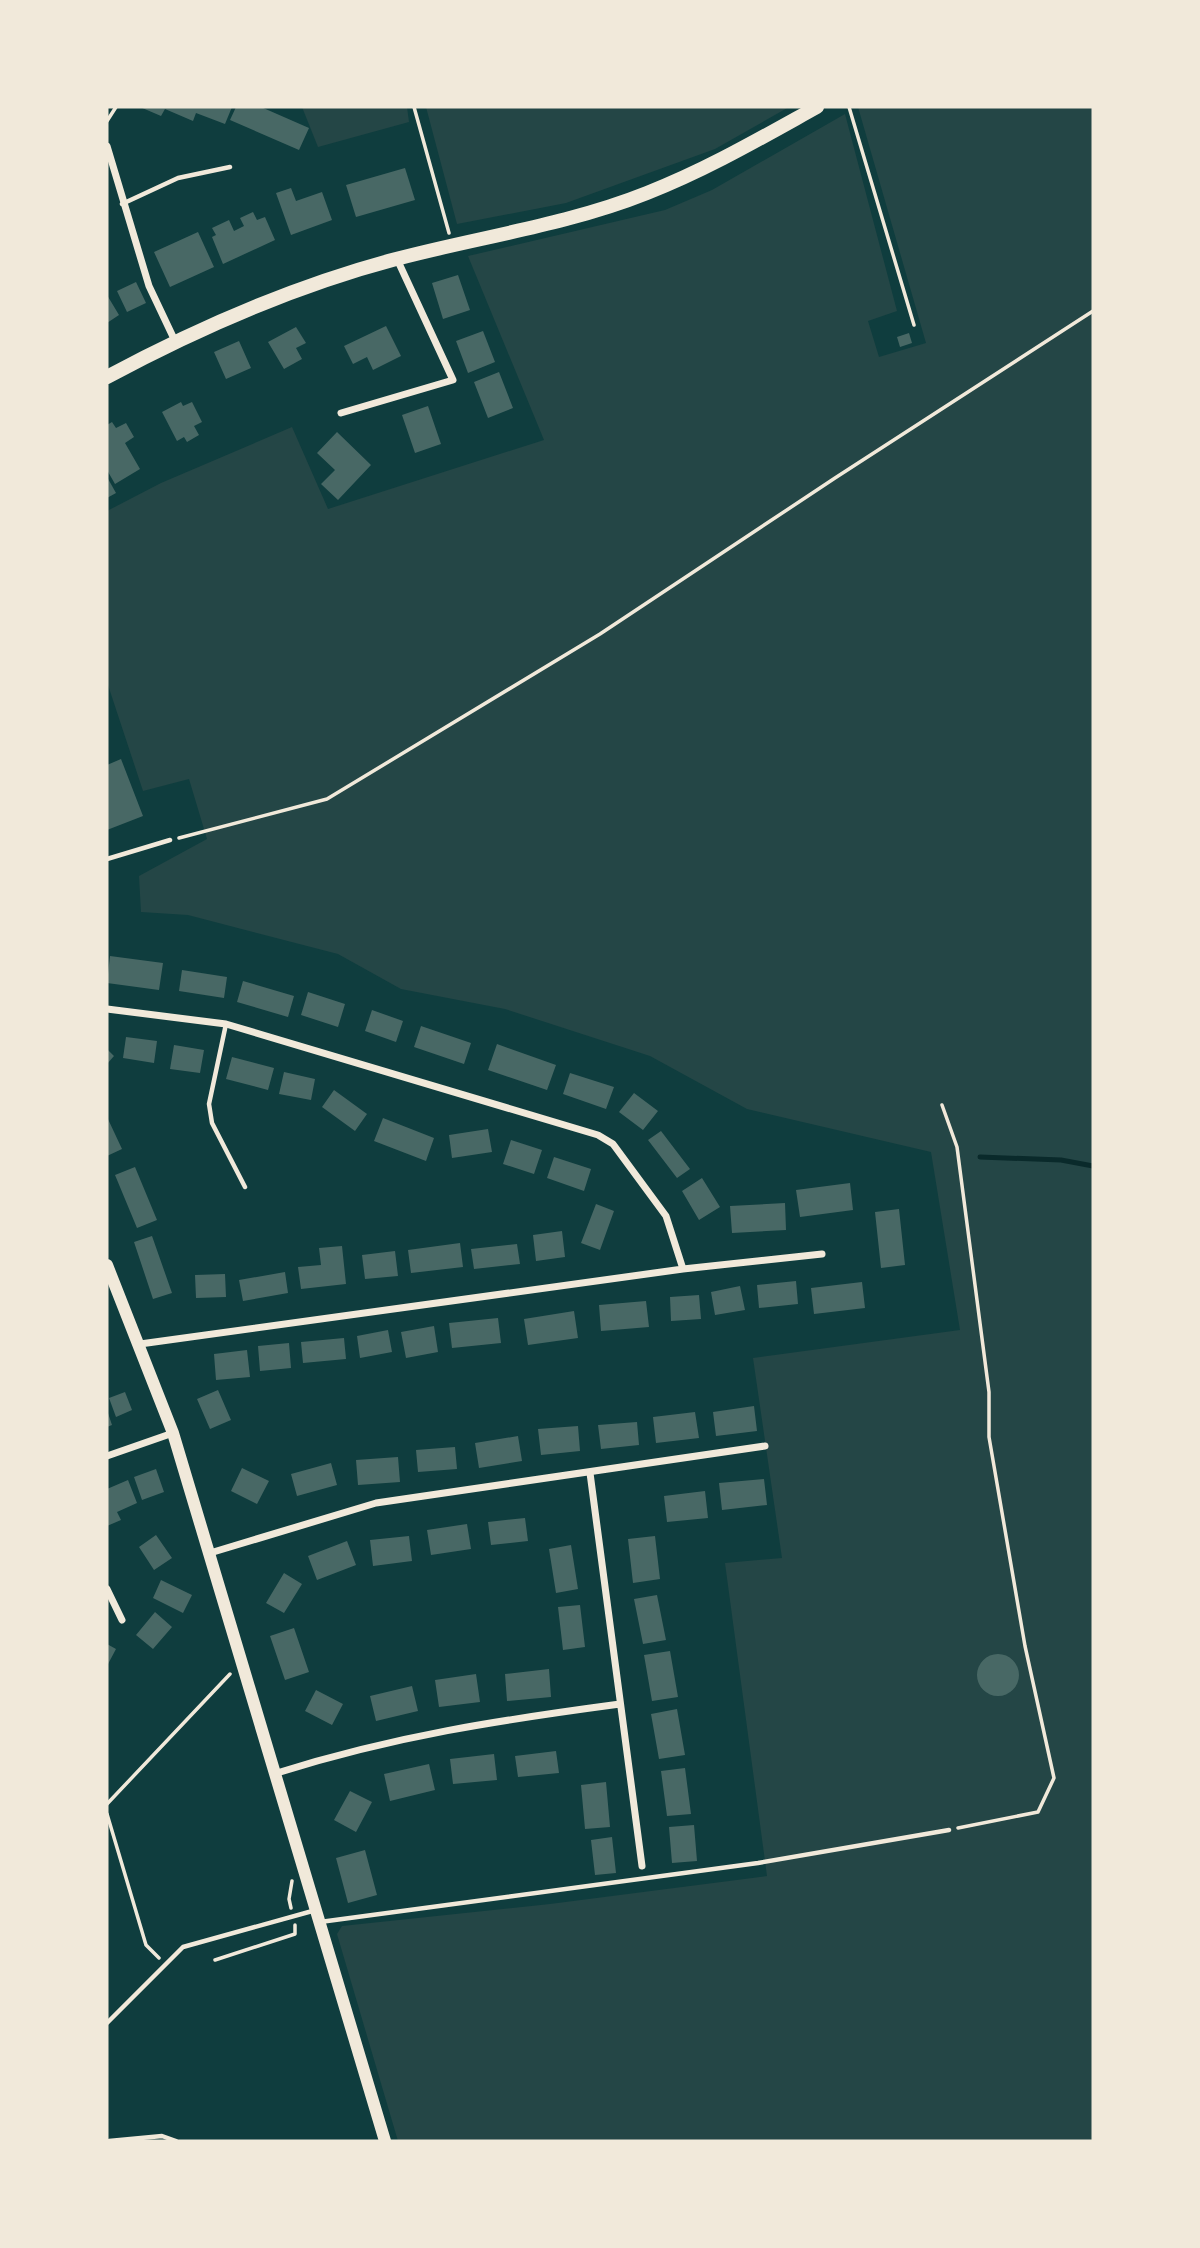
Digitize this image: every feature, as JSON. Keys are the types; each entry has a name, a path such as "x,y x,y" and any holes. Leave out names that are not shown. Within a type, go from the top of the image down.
{"main road":[{"path":"107,377 175,341 287,292 397,259 566,218 646,194 734,153 817,107"},
{"path":"107,1265 173,1433 385,2141"}],"street":[{"path":"107,146 122,204 149,286 175,341"},
{"path":"341,413 453,380 397,259"},
{"path":"107,1009 226,1024 598,1135 613,1144 666,1216 683,1269"},
{"path":"140,1345 683,1269 822,1254"},
{"path":"107,1456 173,1433"},
{"path":"210,1553 376,1503 765,1446"},
{"path":"590,1473 642,1866"},
{"path":"107,1589 122,1620"},
{"path":"277,1773 388,1741 472,1724 620,1704"}],"lane":[{"path":"122,204 178,178 230,167"},
{"path":"107,859 170,840"},
{"path":"226,1024 209,1104 212,1123 245,1187"},
{"path":"107,2023 183,1947 295,1917 758,1863 949,1830"},
{"path":"109,2141 162,2136 176,2141"}],"path":[{"path":"107,121 116,107"},
{"path":"414,107 452,245"},
{"path":"849,107 914,325"},
{"path":"170,840 327,799 600,635 846,470 1093,311"},
{"path":"942,1105 957,1147 989,1392 989,1437 1025,1646 1054,1778 1038,1812 949,1830"},
{"path":"107,1804 230,1674 234,1686"},
{"path":"107,1814 146,1945 167,1965"},
{"path":"215,1960 295,1934 295,1917 289,1899 292,1881"}],"shaded area":[{"path":"302,107 407,107 409,122 318,147"},
{"path":"426,107 789,107 715,149 566,203 457,224"},
{"path":"858,107 1093,107 1093,2141 398,2141 337,1934 342,1926 550,1904 767,1876 725,1563 782,1558 753,1358 960,1330 931,1152 747,1109 650,1056 505,1009 401,989 338,954 188,915 141,912 139,876 207,839 189,779 143,791 107,682 107,511 161,483 292,427 328,509 544,440 468,256 665,210 712,190 845,114 897,311 868,321 879,357 926,343"}],"building":[{"path":"140,107 232,107 225,124 196,113 193,121 165,109 161,116"},
{"path":"236,107 261,107 309,128 299,150 230,120"},
{"path":"405,168 415,200 356,217 346,185"},
{"path":"291,188 296,201 322,192 332,220 291,235 276,193"},
{"path":"253,212 257,220 265,217 275,240 223,264 212,237 216,235 212,228 229,220 234,231 244,226 240,218"},
{"path":"198,232 214,267 170,287 154,252"},
{"path":"458,275 470,310 443,319 432,283"},
{"path":"136,282 146,303 127,312 117,291"},
{"path":"107,295 119,315 107,323"},
{"path":"386,326 401,356 373,370 367,357 353,364 344,346"},
{"path":"296,327 306,343 296,348 302,359 284,369 268,342"},
{"path":"483,331 495,362 468,373 456,341"},
{"path":"909,333 912,343 900,347 897,337"},
{"path":"239,341 251,368 226,379 214,352"},
{"path":"499,372 513,408 488,418 474,382"},
{"path":"181,402 183,406 192,402 202,422 194,426 199,435 187,442 184,437 177,441 162,412"},
{"path":"428,406 441,444 415,453 402,415"},
{"path":"112,422 116,428 126,423 134,437 125,443 140,469 115,484 107,470 107,425"},
{"path":"337,432 371,465 338,500 321,484 335,470 317,453"},
{"path":"107,477 116,493 107,498"},
{"path":"121,759 143,816 107,830 107,765"},
{"path":"110,956 163,963 159,990 107,983"},
{"path":"182,970 227,977 224,998 179,991"},
{"path":"243,981 294,996 288,1017 237,1002"},
{"path":"308,992 345,1004 338,1027 301,1015"},
{"path":"372,1010 403,1021 396,1042 365,1031"},
{"path":"421,1026 471,1043 464,1064 414,1047"},
{"path":"126,1037 157,1041 154,1063 123,1058"},
{"path":"497,1044 556,1065 547,1090 488,1070"},
{"path":"174,1045 204,1050 200,1073 170,1069"},
{"path":"107,1049 114,1056 107,1064"},
{"path":"232,1057 274,1068 268,1090 226,1079"},
{"path":"284,1072 315,1079 311,1100 279,1094"},
{"path":"570,1073 614,1087 606,1109 563,1094"},
{"path":"334,1090 367,1114 355,1131 322,1107"},
{"path":"634,1093 658,1111 643,1130 619,1112"},
{"path":"107,1117 122,1149 107,1156"},
{"path":"383,1118 434,1138 426,1161 374,1141"},
{"path":"488,1129 492,1152 452,1158 449,1135"},
{"path":"661,1131 690,1169 677,1178 648,1140"},
{"path":"511,1140 542,1150 534,1174 503,1164"},
{"path":"554,1157 591,1169 584,1191 547,1178"},
{"path":"135,1167 157,1220 137,1228 115,1175"},
{"path":"702,1178 720,1207 699,1220 682,1191"},
{"path":"850,1183 853,1210 800,1217 796,1190"},
{"path":"785,1203 786,1230 732,1233 730,1206"},
{"path":"596,1204 614,1211 600,1250 581,1243"},
{"path":"899,1209 905,1265 881,1268 875,1212"},
{"path":"562,1231 565,1257 536,1261 533,1235"},
{"path":"152,1236 172,1293 153,1299 134,1242"},
{"path":"460,1243 463,1267 411,1273 408,1250"},
{"path":"517,1244 520,1264 474,1269 471,1249"},
{"path":"342,1246 346,1284 301,1289 298,1267 321,1265 319,1248"},
{"path":"395,1251 398,1276 365,1279 362,1255"},
{"path":"285,1272 288,1293 243,1301 239,1280"},
{"path":"225,1274 226,1297 196,1298 195,1275"},
{"path":"796,1281 798,1304 759,1308 757,1285"},
{"path":"862,1282 865,1308 814,1314 811,1288"},
{"path":"740,1286 745,1310 715,1315 711,1292"},
{"path":"699,1295 701,1319 671,1321 670,1297"},
{"path":"646,1301 649,1327 601,1331 599,1305"},
{"path":"574,1311 578,1338 528,1345 524,1319"},
{"path":"498,1318 501,1343 452,1348 449,1323"},
{"path":"434,1326 438,1352 406,1358 401,1332"},
{"path":"388,1330 392,1352 360,1358 357,1336"},
{"path":"344,1338 346,1359 303,1363 301,1342"},
{"path":"289,1343 291,1368 260,1371 258,1346"},
{"path":"247,1350 250,1377 216,1380 214,1354"},
{"path":"218,1390 231,1420 210,1429 197,1399"},
{"path":"125,1392 132,1410 116,1417 109,1398"},
{"path":"754,1406 757,1431 716,1436 713,1412"},
{"path":"107,1410 112,1425 107,1427"},
{"path":"695,1412 699,1438 656,1443 653,1417"},
{"path":"637,1422 639,1445 601,1449 598,1425"},
{"path":"578,1426 580,1451 541,1455 538,1429"},
{"path":"518,1436 522,1461 479,1468 475,1443"},
{"path":"455,1447 457,1469 418,1472 416,1450"},
{"path":"398,1457 400,1482 358,1485 356,1460"},
{"path":"331,1463 337,1485 297,1496 291,1474"},
{"path":"242,1468 269,1481 257,1504 231,1491"},
{"path":"156,1469 164,1492 142,1500 134,1477"},
{"path":"764,1479 767,1505 722,1510 719,1483"},
{"path":"128,1480 137,1503 117,1512 121,1520 107,1526 107,1489"},
{"path":"705,1491 708,1518 667,1522 664,1496"},
{"path":"525,1518 528,1541 491,1545 488,1522"},
{"path":"467,1524 471,1549 431,1555 427,1530"},
{"path":"156,1535 172,1558 154,1570 139,1547"},
{"path":"409,1536 412,1561 373,1566 370,1540"},
{"path":"655,1536 660,1579 633,1583 628,1539"},
{"path":"347,1541 356,1565 317,1580 308,1556"},
{"path":"571,1545 578,1589 556,1593 549,1549"},
{"path":"284,1573 302,1584 284,1613 266,1603"},
{"path":"161,1580 192,1595 183,1613 153,1598"},
{"path":"657,1595 666,1640 643,1644 634,1599"},
{"path":"580,1605 585,1647 563,1650 558,1607"},
{"path":"155,1612 172,1627 153,1649 136,1635"},
{"path":"294,1628 309,1672 285,1680 270,1636"},
{"path":"107,1644 116,1649 107,1666"},
{"path":"670,1651 678,1697 652,1701 644,1655"},
{"path":"998,1654 1013,1660 1019,1675 1013,1690 998,1696 983,1690 977,1675 983,1660"},
{"path":"549,1669 551,1697 507,1701 505,1674"},
{"path":"476,1674 480,1702 439,1707 435,1680"},
{"path":"412,1686 418,1711 376,1721 370,1696"},
{"path":"316,1690 343,1704 332,1725 305,1711"},
{"path":"677,1709 685,1755 659,1759 651,1714"},
{"path":"556,1751 559,1773 518,1777 515,1756"},
{"path":"494,1754 497,1780 453,1784 450,1759"},
{"path":"429,1764 435,1790 390,1801 384,1774"},
{"path":"685,1768 691,1814 667,1816 661,1771"},
{"path":"606,1782 610,1827 585,1829 581,1785"},
{"path":"350,1791 372,1802 356,1832 334,1820"},
{"path":"694,1825 697,1861 672,1863 669,1827"},
{"path":"612,1837 616,1873 595,1875 591,1840"},
{"path":"365,1850 377,1895 348,1903 336,1858"}],"waterway":[{"path":"980,1157 1061,1160 1093,1166"}]}
